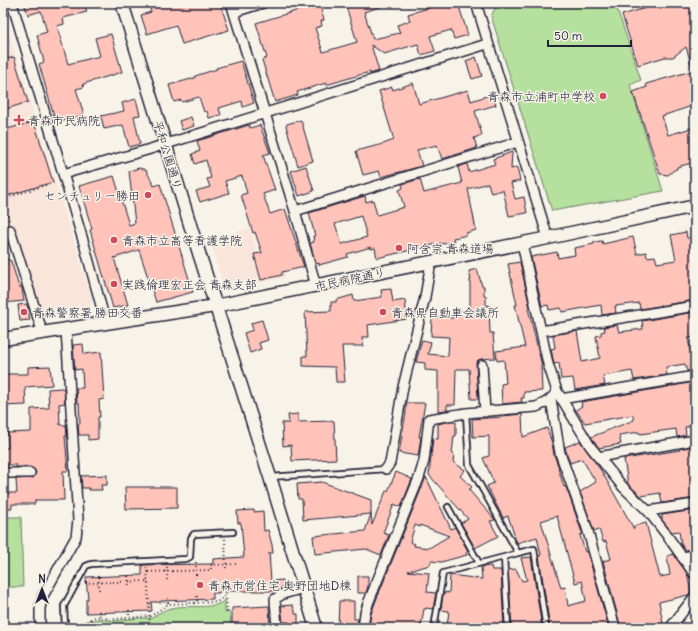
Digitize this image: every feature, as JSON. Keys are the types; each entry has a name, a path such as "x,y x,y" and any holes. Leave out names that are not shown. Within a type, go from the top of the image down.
{"street":[{"path":"12,3 85,247 106,324"},
{"name":"平和公園通り","path":"122,3 316,628"},
{"path":"263,3 233,7 295,211 316,286"},
{"path":"476,3 487,44 548,238"},
{"path":"63,174 165,144 487,44"},
{"path":"295,211 518,142"},
{"name":"市民病院通り","path":"3,340 215,306 548,238 695,206"},
{"path":"3,232 10,230 43,334"},
{"path":"522,243 548,364 559,395 598,457 623,487 648,511 695,575"},
{"path":"386,469 390,463 403,387 425,297 431,262"},
{"path":"540,331 695,306"},
{"path":"40,628 40,608 43,596 76,537 78,520 66,330"},
{"path":"482,365 485,412"},
{"path":"364,628 364,619 367,607 422,467 429,419 530,408 546,403 559,395 695,376"},
{"path":"551,399 560,453 587,528 615,628"},
{"path":"598,457 695,440"},
{"path":"3,473 30,473"},
{"path":"648,511 695,504"},
{"path":"682,557 695,555"},
{"path":"277,628 275,598 304,588"},
{"path":"670,628 695,596"}],"lane":[{"path":"466,414 469,465 518,553"},
{"path":"270,477 386,469"},
{"path":"448,507 479,563"},
{"path":"65,628 64,606 86,566 91,564 186,559 190,556 191,538 194,534 233,532"},
{"path":"434,628 443,573 534,549 546,628"},
{"path":"504,556 508,628"}],"path":[{"path":"3,199 57,182"},
{"path":"3,204 10,224"},
{"path":"225,532 226,568"},
{"path":"190,556 196,559 196,576"},
{"path":"166,560 168,580"},
{"path":"147,561 150,628"},
{"path":"148,572 211,570 211,565 238,564"},
{"path":"128,576 129,588"},
{"path":"99,577 99,590"},
{"path":"76,583 148,582"},
{"path":"226,588 227,613"},
{"path":"65,628 77,626 90,619 100,617 114,619 149,616 168,604 217,602 226,595"},
{"path":"197,596 197,603"},
{"path":"168,598 168,604"},
{"path":"129,610 129,617"},
{"path":"99,611 100,617"},
{"path":"90,619 90,628"}],"shaded area":[{"name":"青森市民病院","path":"3,15 92,300 90,307 83,313 41,318 11,226 3,227"},
{"path":"250,228 257,252 276,246 285,277 232,289 223,285 210,240"}],"green space":[{"name":"青森市立浦町中学校","path":"498,3 615,3 641,80 630,85 663,191 552,211 491,16"},
{"path":"3,517 21,517 23,587 3,587"},
{"path":"225,600 225,613 230,612 231,628 75,628 92,620 100,619 114,621 152,618 169,609 214,605"}],"building":[{"path":"24,3 84,3 87,12 63,18 64,24 57,26 68,64 100,56 95,38 111,34 122,72 83,84 84,87 76,89 84,115 56,123 39,64 44,62 37,35 47,32 41,11 28,15"},
{"path":"148,3 220,3 229,30 182,44 176,25 147,34 141,15 151,12"},
{"path":"345,3 386,3 386,5 364,12 373,39 400,33 397,25 410,21 408,14 445,3 458,3 468,35 454,39 451,30 430,36 435,51 421,55 418,44 384,54 371,45 379,71 370,74 370,72 366,73 326,85 326,83 297,92 298,95 275,102 262,60 267,58 256,23 299,10 298,8 309,5 311,9 320,6 324,20 321,21 322,26 315,28 323,52 357,42"},
{"path":"662,3 695,3 695,69 693,70 686,47 673,57 665,57 638,65 622,15"},
{"path":"14,57 28,102 3,110 3,60"},
{"path":"476,57 482,76 472,79 466,61"},
{"path":"241,61 254,103 243,107 242,101 219,108 221,115 209,118 207,111 204,112 199,97 182,102 181,100 174,102 169,85 195,78 195,76 217,69 216,68"},
{"path":"695,70 695,105 662,116 668,135 695,127 695,162 677,167 677,169 668,175 660,174 633,92 647,87 646,84"},
{"path":"413,83 419,104 468,90 471,101 493,94 496,105 475,111 482,135 474,138 477,148 442,159 437,145 417,150 422,166 381,177 379,171 363,175 356,151 394,140 379,91 392,87 393,90"},
{"path":"136,99 140,115 134,116 140,144 129,147 123,125 104,129 101,116 124,111 122,103"},
{"path":"191,117 194,126 182,130 179,121"},
{"path":"301,120 313,161 298,166 286,126 287,124"},
{"path":"34,122 53,182 3,197 3,130"},
{"path":"249,125 250,128 260,125 270,153 263,155 275,190 263,194 270,214 285,209 304,267 282,272 282,275 261,280 254,254 262,253 255,232 253,233 241,195 247,193 242,176 225,181 229,193 200,202 196,191 210,187 207,179 211,178 206,160 195,164 192,154 200,151 197,141"},
{"path":"512,152 511,169 517,167 520,181 511,183 515,199 524,197 527,213 509,216 503,190 491,193 488,183 468,189 476,230 466,233 467,235 453,238 454,242 441,243 377,258 375,248 371,249 371,247 347,254 348,257 319,265 319,263 316,264 310,243 314,242 313,236 315,236 309,213 365,196 366,202 373,200 377,215 404,207 399,190 403,188 402,184 420,179 424,193 462,183 458,167 467,164 469,172 495,164 493,159","holes":["361,216 367,237 342,244 335,224"]},
{"path":"306,166 314,191 299,196 291,171"},
{"path":"139,168 146,170 154,186 160,184 193,292 156,302 139,250 114,258 128,305 113,308 90,230 92,229 79,186 114,176 129,225 135,223 129,171"},
{"path":"686,232 687,238 692,238 693,244 695,243 695,300 640,309 639,303 615,306 616,313 602,315 601,305 562,312 561,308 549,310 548,305 542,306 531,257 557,252 558,258 575,255 574,248 594,244 593,242 602,241 603,244 633,237 637,254 646,252 647,257 655,256 657,263 676,260 671,235"},
{"path":"3,257 11,261 19,287 22,287 24,301 3,303"},
{"path":"520,262 530,308 528,308 542,366 542,391 524,392 524,398 521,398 522,402 502,404 501,384 506,383 504,360 497,361 496,351 525,347 515,305 517,305 508,264"},
{"path":"477,269 482,286 484,286 486,306 489,305 490,333 493,333 495,358 481,359 476,363 478,399 471,399 469,369 456,369 455,405 447,405 447,410 438,411 438,371 425,370 425,363 416,362 422,340 431,342 428,354 448,356 449,337 431,336 432,317 453,318 453,311 470,311 471,280 469,271"},
{"path":"391,289 393,302 405,300 407,319 368,325 369,337 362,337 363,346 342,346 345,382 336,382 335,367 303,366 303,356 307,356 305,312 331,311 331,302 336,302 336,300 353,295 354,301 382,297 381,290"},
{"name":"青森警察署 勝田交番","path":"27,304 30,320 20,321 18,305"},
{"path":"695,312 695,337 688,338 691,354 695,354 695,370 687,371 685,364 666,367 667,375 634,380 632,371 603,376 605,385 575,390 573,378 561,379 559,363 554,364 551,349 555,348 553,335 577,331 582,362 600,358 596,336 601,335 601,332 605,331 604,327 617,325 619,332 643,329 642,321"},
{"path":"262,320 268,340 259,343 261,349 250,353 244,333 253,330 251,323"},
{"path":"83,344 84,354 101,352 104,399 99,400 100,417 98,417 98,439 88,440 88,435 79,435 79,403 77,403 76,388 83,388 82,369 75,370 73,345"},
{"path":"50,366 52,385 25,387 26,405 3,406 3,374 28,374 28,367"},
{"path":"695,382 695,425 685,427 686,435 677,437 676,429 640,434 639,432 619,435 621,444 599,448 591,437 634,420 633,415 585,423 576,410 582,406 581,402"},
{"path":"48,389 64,389 65,403 59,404 60,425 66,425 67,436 65,436 68,471 63,471 64,500 35,500 35,504 12,504 12,508 3,508 3,493 17,493 16,479 33,478 36,473 35,470 30,467 3,465 3,448 8,448 7,433 31,432 31,409 49,408"},
{"path":"406,403 425,403 419,437 421,437 418,456 399,453 406,412"},
{"path":"298,414 298,422 334,421 336,459 292,461 291,445 283,446 282,423 289,423 288,415"},
{"path":"522,414 523,437 547,428 564,487 565,486 568,492 583,534 580,535 585,552 587,551 609,628 550,628 539,556 541,555 537,537 517,543 508,516 503,518 487,486 494,483 483,458 489,456 489,436 473,437 472,419","holes":["557,516 575,583 582,581 586,601 568,606 565,587 561,588 541,521"]},
{"path":"456,422 456,436 454,436 452,454 454,454 453,462 465,470 460,476 472,487 469,490 495,520 490,521 498,536 475,548 461,523 468,519 429,475 433,438 438,439 438,424"},
{"path":"580,441 602,472 634,529 634,526 646,523 660,577 670,575 667,556 673,554 687,573 691,592 688,595 659,602 663,623 644,626 645,628 621,628 603,561 611,559 606,541 603,542 599,529 594,531 580,492 596,482 582,459 570,463 565,447"},
{"path":"695,446 695,498 662,503 660,493 641,496 628,484 624,459 680,450 679,449"},
{"path":"396,472 412,479 401,507 394,504 383,533 389,535 381,555 366,549 315,554 313,536 365,531 371,514 372,525 386,491 388,491"},
{"path":"107,475 107,485 101,485 102,490 89,490 89,488 82,488 81,476"},
{"path":"426,477 451,529 455,527 468,551 466,553 467,555 441,562 431,561 430,565 408,571 429,573 427,592 436,593 433,609 424,609 421,626 416,625 415,628 369,628 371,614","holes":["415,525 420,527 420,525 449,536 429,548 414,546 415,544 410,542"]},
{"path":"322,482 371,500 371,514 303,520 302,499 298,499 297,484"},
{"path":"125,487 177,487 177,508 126,509"},
{"path":"254,510 254,512 263,511 264,531 268,530 272,545 273,553 269,553 271,581 283,580 283,588 276,591 219,591 219,593 213,593 213,599 151,602 152,611 86,613 86,599 88,599 86,577 142,575 142,565 213,564 213,559 244,557 241,523 238,523 237,511"},
{"path":"695,510 695,549 685,550 681,544 679,531 672,532 662,520 662,515"},
{"path":"531,557 542,628 512,628 508,570 516,569 522,581 527,580 521,558"},
{"path":"491,566 492,570 501,570 504,628 451,628 452,626 447,626 449,611 441,610 443,594 445,594 445,592 449,593 450,575 482,579 481,567"},
{"path":"358,576 368,576 366,593 358,593"},
{"path":"339,601 354,601 354,619 358,619 357,628 338,628"},
{"path":"293,605 295,614 298,614 298,624 283,622 281,606"},
{"path":"269,606 270,628 232,628 232,608"}],"place":[{"name":"青森市立浦町中学校","path":"603,96"},
{"name":"青森市民病院","path":"19,120"},
{"name":"センチュリー勝田","path":"148,195"},
{"name":"青森市立高等看護学院","path":"114,240"},
{"name":"阿含宗 青森道場","path":"399,248"},
{"name":"実践倫理宏正会 青森支部","path":"114,284"},
{"name":"青森警察署 勝田交番","path":"24,312"},
{"name":"青森県自動車会議所","path":"383,312"},
{"name":"青森市営住宅 奥野団地D棟","path":"200,585"}]}
